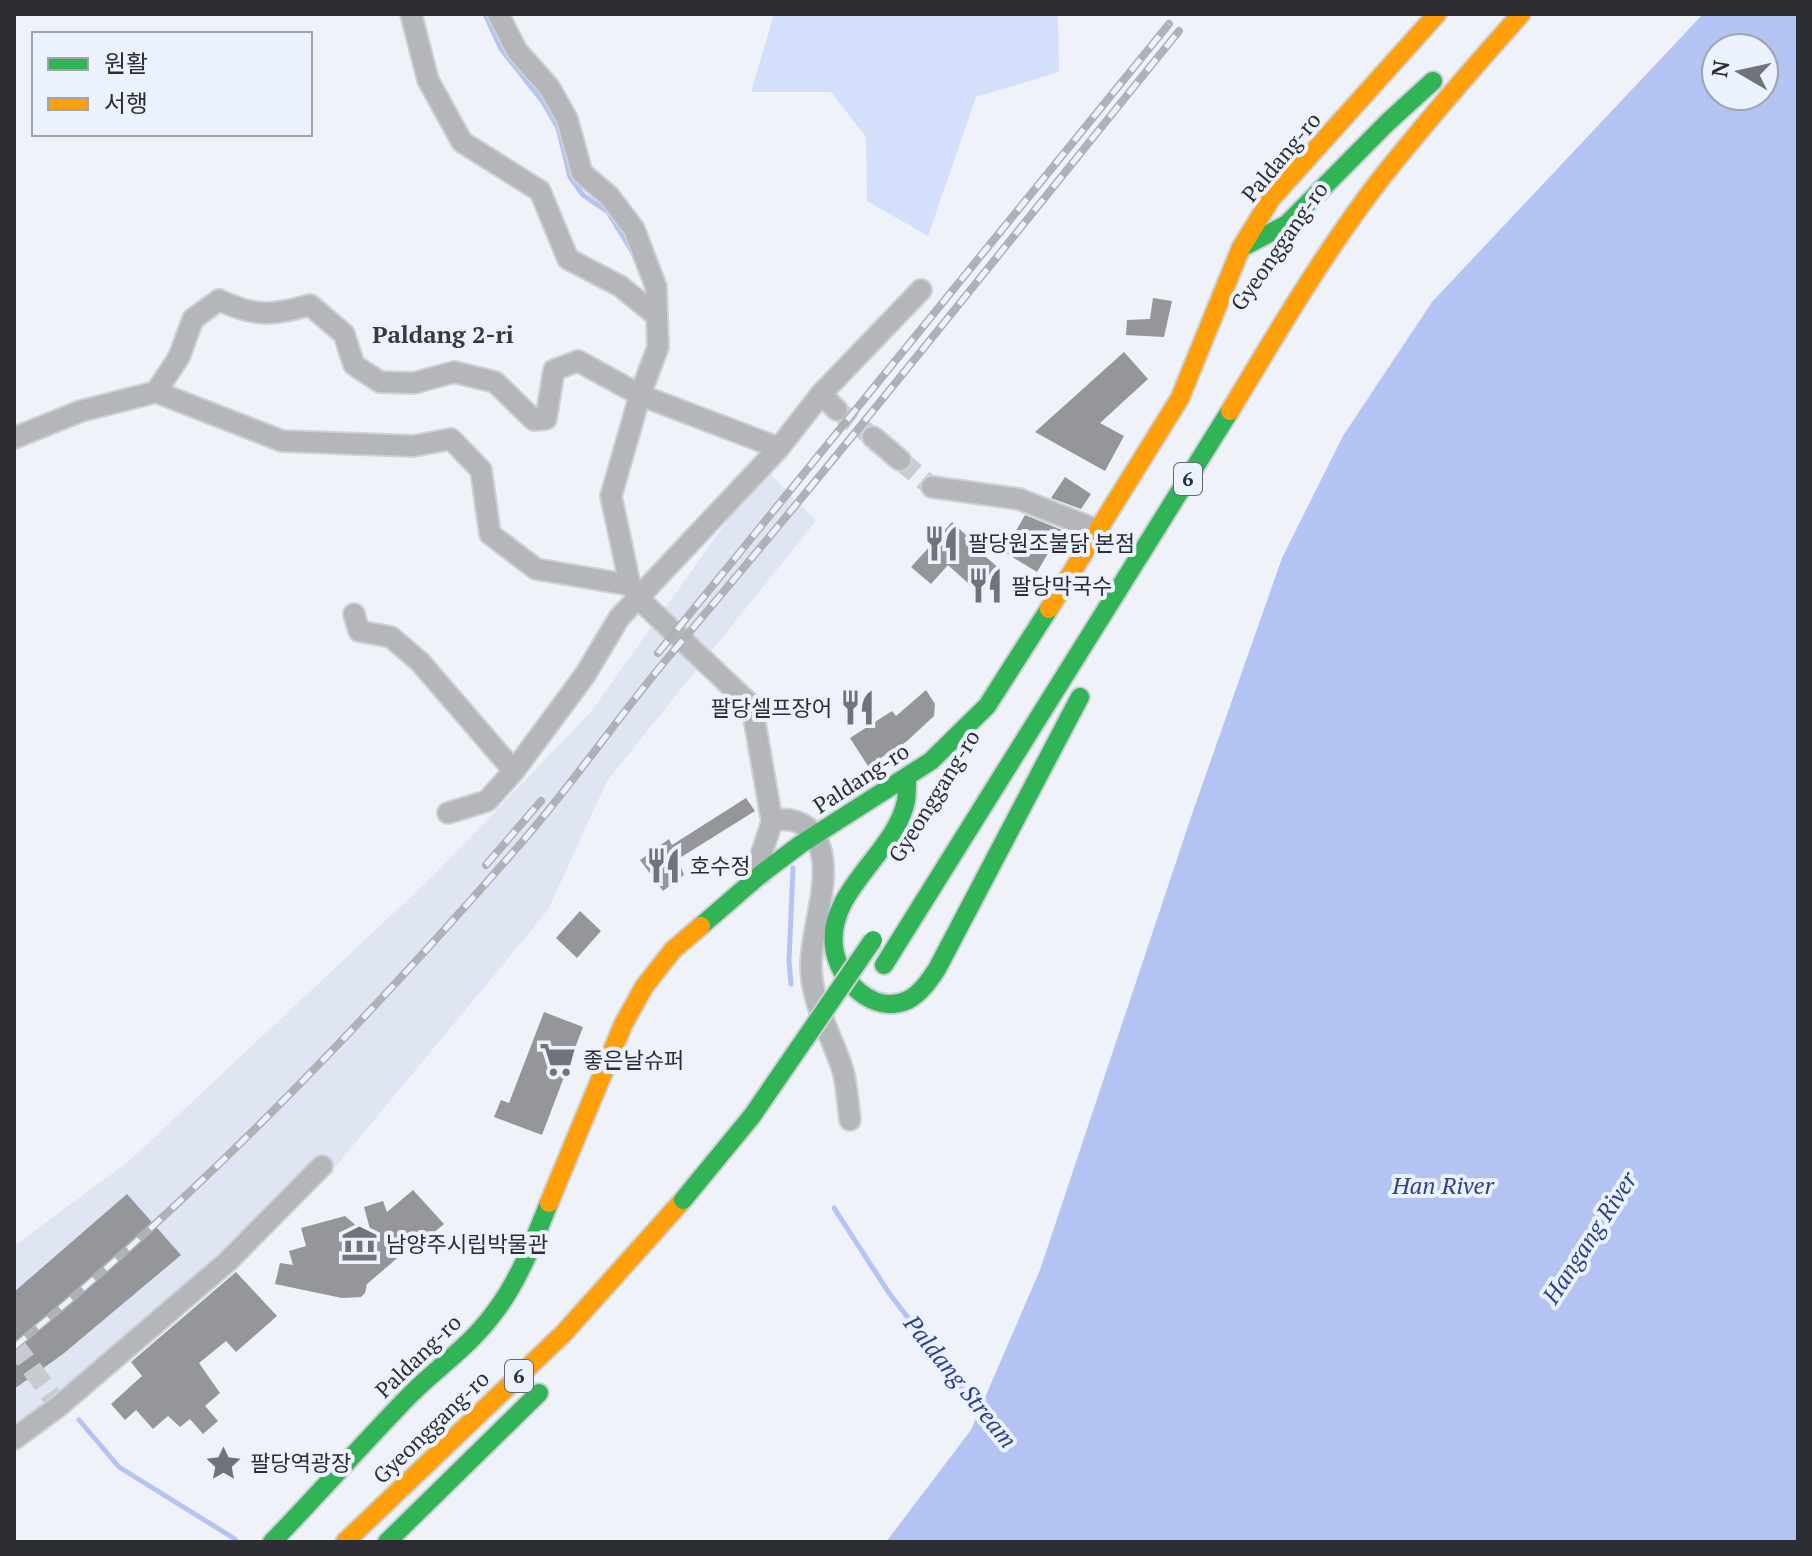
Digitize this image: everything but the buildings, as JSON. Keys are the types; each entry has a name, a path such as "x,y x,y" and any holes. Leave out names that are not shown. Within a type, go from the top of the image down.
{"main road":[{"name":"Paldang-ro","path":"272,1542 411,1394 466,1347 496,1311 539,1227 611,1050 644,987 673,950 768,869 931,761 987,706 1100,531 1180,398 1241,248 1271,199 1437,14"},
{"name":"Gyeonggang-ro","path":"817,1067 1180,493 1297,299 1378,183 1521,14"},
{"path":"1458,85 1542,14"},
{"name":"Gyeonggang-ro","path":"1241,248 1287,224 1438,75 1342,196"},
{"path":"1136,597 1151,570 1180,493"},
{"path":"907,777 910,792 902,815 837,916 835,945 839,966 855,989 880,1003 893,1004 910,999 926,985 984,884 1089,680"},
{"name":"Gyeonggang-ro","path":"345,1542 564,1333 683,1200 752,1116 878,933"},
{"name":"6","path":"387,1542 547,1384"}],"street":[{"path":"411,14 428,80 462,142 540,191 568,259 620,286 657,316"},
{"path":"498,14 517,51 549,87 567,119 582,173 609,196 634,229 656,287 658,347 640,395 611,496 634,592"},
{"path":"448,813 487,801 514,771 585,675 634,592 779,448 821,394 921,290"},
{"path":"156,392 179,357 193,319 219,300 246,313 283,313 310,305 344,334 354,365 380,382 414,383 454,372 495,382 534,420 546,419 554,370 578,361 640,395 779,448"},
{"path":"14,438 81,411 156,392 282,441 413,446 451,439 481,470 490,534 536,569 634,592 752,706 772,822 761,855 768,869"},
{"path":"821,394 837,410"},
{"path":"873,437 900,460"},
{"path":"932,487 1019,499 1100,531"},
{"path":"354,614 359,631 391,637 420,662 514,771"},
{"path":"772,822 789,819 799,823 823,873 811,967 814,993 843,1072 850,1120"},
{"path":"14,1439 59,1406 227,1262 322,1166"}],"shaded area":[{"path":"774,14 1058,14 1059,72 976,97 928,236 867,201 866,137 831,92 751,92"},
{"path":"765,468 816,521 607,781 548,910 322,1183 97,1376 14,1439 14,1246 128,1162 431,878 590,713"}],"water":[{"name":"Han River","path":"1703,14 1798,14 1798,1542 886,1542 971,1430 1040,1270 1192,814 1282,558 1343,436 1432,302"}],"waterway":[{"name":"Paldang Stream","path":"485,14 501,49 543,102 558,128 570,177 583,195 608,212 633,253"},
{"name":"Paldang Stream","path":"791,984 793,868"},
{"name":"Paldang Stream","path":"834,1208 889,1293 983,1415"},
{"path":"79,1420 119,1467 235,1539"}],"tunnel":[{"path":"837,410 873,437"},
{"path":"900,460 932,487"},
{"path":"14,1344 59,1406"}],"railway":[{"path":"658,653 1169,24"},
{"path":"14,1347 83,1289 215,1168 341,1042 462,910 542,818 656,672 867,418 1179,31"},
{"path":"486,865 541,801"}],"traffic: fast":[{"path":"1241,248 1287,224 1433,81"},
{"path":"884,965 1230,411"},
{"path":"701,926 801,844 931,761 987,706 1049,609"},
{"path":"907,777 906,801 899,820 851,890 835,927 834,947 842,971 859,992 882,1003 895,1004 913,997 937,969 1080,697"},
{"path":"683,1200 752,1116 873,940"},
{"path":"272,1542 411,1394 485,1325 518,1274 549,1203"},
{"path":"387,1542 539,1393"}],"traffic: slow":[{"path":"1049,609 1180,398 1241,248 1271,199 1437,14"},
{"path":"1230,411 1301,294 1358,209 1521,14"},
{"path":"549,1203 623,1025 644,987 673,950 701,926"},
{"path":"345,1542 564,1333 683,1200"}],"place":[{"name":"팔당원조불닭 본점","path":"942,543"},
{"name":"팔당막국수","path":"985,586"},
{"name":"팔당셀프장어","path":"858,708"},
{"name":"호수정","path":"664,866"},
{"name":"좋은날슈퍼","path":"557,1060"},
{"name":"남양주시립박물관","path":"360,1244"},
{"name":"팔당역광장","path":"224,1463"}],"district":[{"name":"Paldang 2-ri","path":"443,335"}],"water label":[{"name":"Hangang River","path":"1590,1238"}]}
